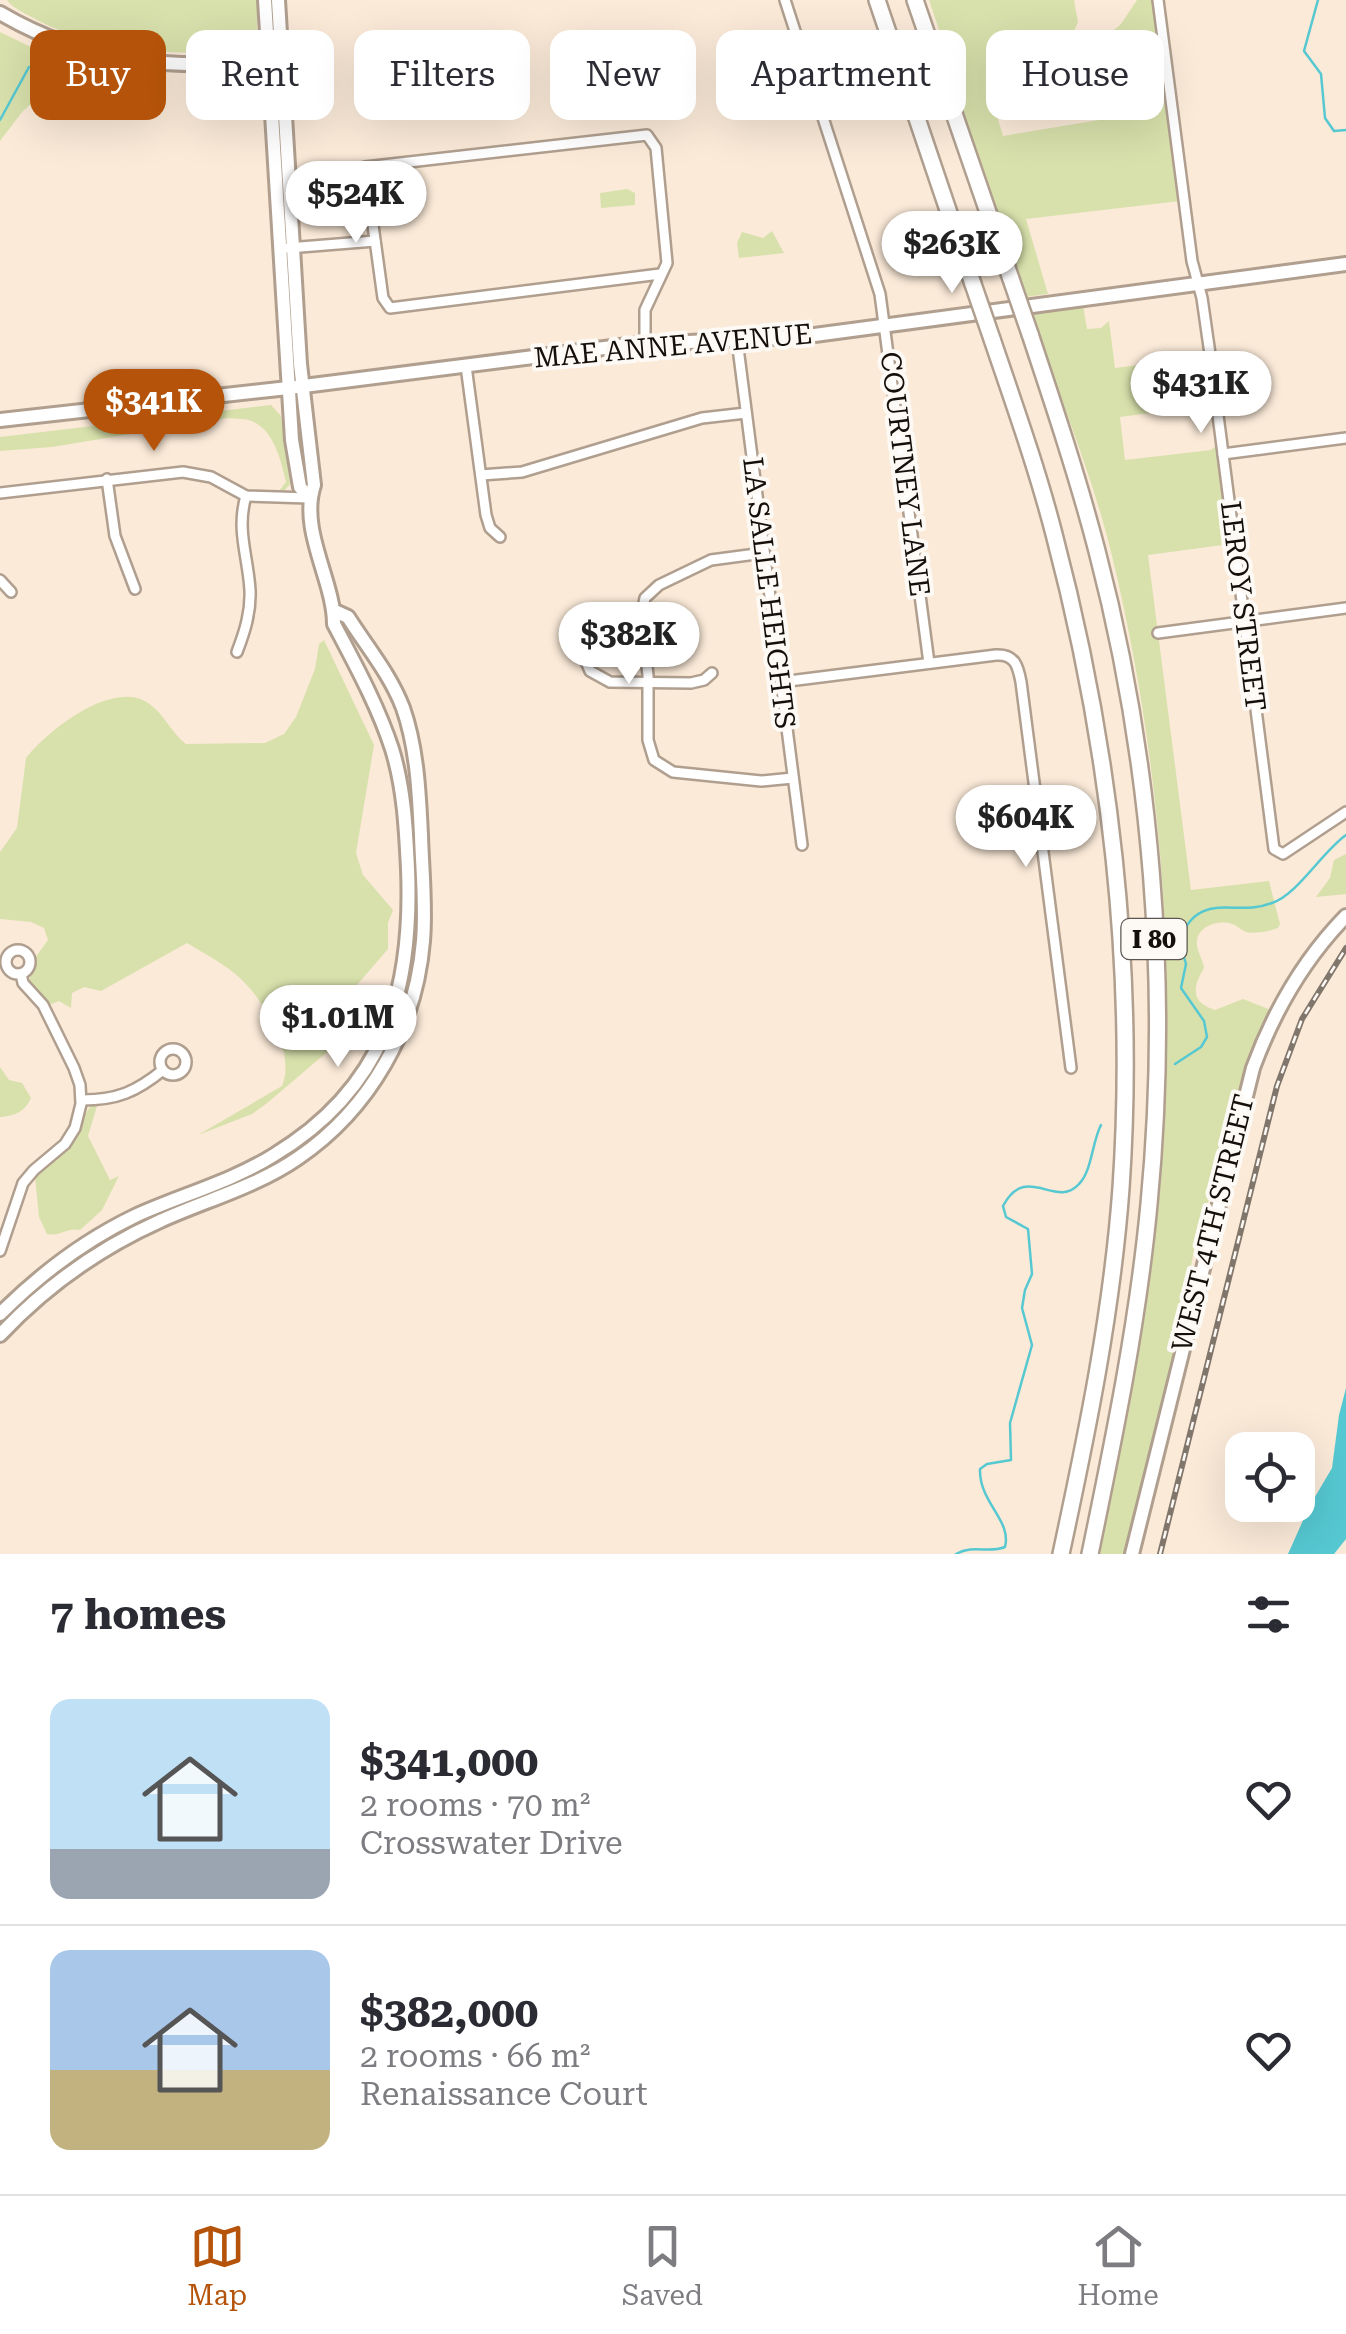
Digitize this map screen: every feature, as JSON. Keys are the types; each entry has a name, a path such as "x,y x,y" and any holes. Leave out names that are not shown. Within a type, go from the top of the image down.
{"highway":[{"name":"I 80","path":"877,0 1042,492 1082,650 1108,802 1120,938 1124,1079 1118,1220 1100,1360 1061,1554"},
{"name":"I 80","path":"916,0 1079,485 1109,600 1143,797 1154,931 1156,1057 1150,1200 1126,1380 1090,1554"}],"main road":[{"path":"265,0 270,30"},
{"path":"277,30 278,0"},
{"path":"0,13 93,54 186,65"},
{"path":"0,1314 64,1260 119,1225 256,1166 297,1141 354,1084 382,1038 402,985 409,943 404,808 391,746 334,624 337,612 322,570 308,498 314,485 295,387 278,120"},
{"name":"MAE ANNE AVENUE","path":"0,420 645,344 885,326 1346,264"},
{"path":"0,1334 63,1278 127,1236 256,1182 297,1158 335,1128 356,1105 395,1045 413,998 424,940 414,752 406,717 389,679 348,617 337,612"},
{"name":"WEST 4TH STREET","path":"1132,1554 1253,1068 1272,1021 1297,977 1346,916"}],"street":[{"name":"COURTNEY LANE","path":"786,0 876,281 929,663"},
{"name":"LEROY STREET","path":"1158,0 1273,842 1279,854 1346,812"},
{"path":"645,344 645,310 667,263 656,148 647,135 366,167 385,304 398,308 660,274"},
{"path":"286,248 375,241"},
{"name":"LA SALLE HEIGHTS","path":"737,340 802,846"},
{"path":"466,366 487,522 500,537"},
{"path":"481,475 522,472 702,418 746,413"},
{"path":"1223,454 1346,438"},
{"path":"0,493 183,472 212,477 246,496 308,498"},
{"path":"107,479 115,536 135,589"},
{"path":"237,652 250,606 240,539 246,496"},
{"path":"764,553 711,560 649,593 640,611 649,683 649,747 654,760 666,770 746,780 793,778"},
{"path":"0,580 11,592"},
{"path":"1158,633 1346,608"},
{"path":"581,650 587,666 601,679 698,682 712,673"},
{"path":"781,682 996,654 1012,658 1017,664 1071,1068"},
{"path":"0,1251 23,1183 70,1138 82,1100 74,1068 60,1046 43,1004 23,983 21,974"},
{"path":"82,1100 124,1096 163,1070"}],"green space":[{"path":"7,0 257,0 257,30 186,30 186,53 166,52 166,30 60,30"},
{"path":"929,0 1074,0 1078,22 1074,30 986,30 986,120 998,120 1003,136 1099,120 1164,120 1164,86 1180,201 1026,219 1048,294 1025,297 965,120 966,30 939,30"},
{"path":"1137,0 1152,0 1156,30 1114,30"},
{"path":"0,32 30,47 30,105 0,141"},
{"path":"627,189 635,193 635,205 601,208 600,193"},
{"path":"772,231 784,253 739,258 737,243 742,232 763,238"},
{"path":"1083,305 1087,329 1101,328 1109,321 1115,368 1204,357 1212,405 1120,417 1125,460 1211,450 1217,445 1230,544 1148,555 1191,890 1269,881 1280,924 1278,928 1254,933 1226,923 1214,924 1197,939 1204,968 1197,982 1196,994 1201,1003 1215,1010 1243,999 1271,1010 1252,1054 1198,1230 1177,1337 1124,1554 1099,1554 1151,1271 1161,1182 1167,1002 1157,822 1131,643 1104,525 1030,312"},
{"path":"271,405 281,416 290,484 284,491 279,491 286,482 272,440 261,427 245,419 228,418 52,447 0,451 0,437"},
{"path":"324,640 374,745 356,853 363,875 393,910 388,923 388,949 350,993 346,1000 349,1022 326,1053 252,1114 198,1135 282,1086 282,1044 260,1001 235,974 187,943 101,991 84,987 72,993 71,1008 59,1001 49,1005 29,981 35,958 48,940 44,928 31,922 0,919 0,852 17,828 26,758 65,722 100,702 134,697 154,707 186,744 265,743 284,734 296,717 315,669 319,644"},
{"path":"1346,854 1346,894 1316,897 1330,878 1334,860"},
{"path":"0,1067 9,1080 22,1083 31,1098 26,1107 10,1116 0,1117"},
{"path":"91,1106 97,1106 88,1136 110,1180 119,1176 102,1210 80,1230 47,1234 39,1217 35,1176 68,1147"}],"water":[{"path":"1346,1388 1346,1539 1334,1554 1288,1554 1302,1522 1315,1522 1315,1497 1332,1468"}],"waterway":[{"path":"1318,0 1304,51 1321,74 1325,118 1334,131 1346,130"},
{"path":"0,120 29,67"},
{"path":"1175,1064 1201,1047 1207,1037 1204,1021 1181,988 1186,964 1179,941 1187,925 1207,910 1258,907 1282,898 1346,835"},
{"path":"956,1554 1005,1547 1004,1528 984,1492 980,1469 1011,1460 1010,1423 1032,1345 1022,1308 1032,1274 1028,1229 1006,1217 1003,1206 1021,1188 1061,1192 1079,1184 1087,1172 1101,1125"}],"railway":[{"path":"1160,1554 1277,1086 1302,1019 1346,948"}]}
